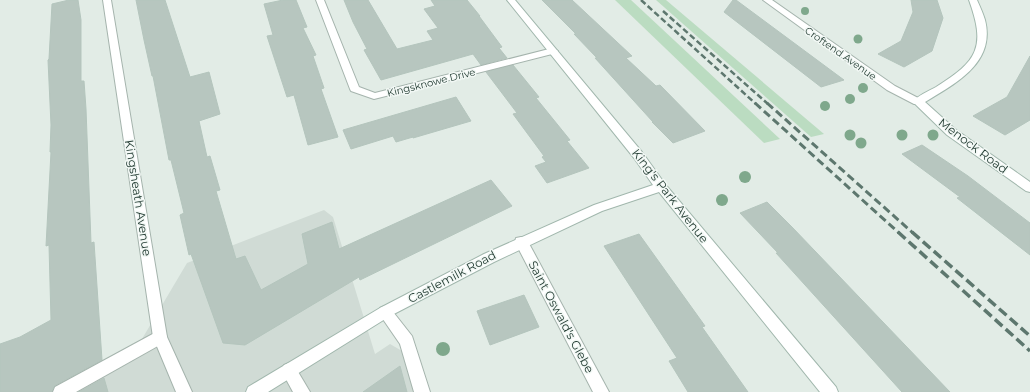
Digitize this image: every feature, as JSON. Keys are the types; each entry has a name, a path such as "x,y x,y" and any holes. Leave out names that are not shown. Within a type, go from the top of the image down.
{"street":[{"name":"Kingsheath Avenue","path":"107,0 160,337 184,392"},
{"name":"Kingsknowe Drive","path":"320,0 355,89 374,96 553,51"},
{"name":"King's Park Avenue","path":"511,0 830,392"},
{"name":"Croftend Avenue","path":"767,0 891,88 918,102"},
{"path":"918,102 959,77 976,60 984,42 980,14 973,0"},
{"name":"Menock Road","path":"918,102 951,132 1030,188"},
{"name":"Castlemilk Road","path":"254,392 385,312 521,242 598,208 661,186"},
{"name":"Saint Oswald's Glebe","path":"521,242 601,392"},
{"path":"385,312 407,341 422,392"},
{"path":"61,392 160,337"},
{"path":"289,370 302,392"}],"shaded area":[{"path":"324,210 333,217 375,354 390,344 402,351 416,392 52,392 139,344 187,263"}],"green space":[{"path":"615,0 631,0 780,139 764,143"},
{"path":"656,0 666,0 824,134 811,137"}],"building":[{"path":"69,0 78,0 81,20 81,81 84,81 86,109 91,243 94,242 102,360 54,386 52,392 0,392 0,344 20,337 51,320 49,245 46,246 51,152 48,60 52,4"},
{"path":"136,0 165,0 190,77 209,72 220,114 199,121 207,157 210,156 220,190 216,191 236,259 245,256 261,290 308,264 302,234 332,222 339,249 491,180 512,206 360,280 359,277 245,345 223,343 191,254 189,255 180,215 184,213 171,160 169,160 153,76"},
{"path":"283,0 296,0 307,27 303,28 316,55 313,56 324,88 321,89 338,137 308,145 294,95 287,97 267,36 273,35 264,4"},
{"path":"344,0 368,0 397,49 433,40 427,31 438,28 424,9 435,6 431,0 467,0 502,47 499,48 507,58 481,65 473,54 381,80 364,50 367,49 353,22"},
{"path":"542,0 572,0 632,56 626,58 656,86 660,85 705,131 673,143 652,122 595,58 597,58 574,34 576,34"},
{"path":"733,0 736,0 844,80 821,87 724,12"},
{"path":"911,0 937,0 943,18 932,51 904,67 878,54 901,41 913,12"},
{"path":"1030,56 1030,120 1005,135 973,116 1007,97"},
{"path":"513,65 539,97 536,98 570,140 567,141 589,168 547,183 535,166 546,162 542,157 544,156 513,114 517,113 486,72"},
{"path":"456,97 471,121 396,142 393,136 351,149 343,130"},
{"path":"922,145 968,176 1030,223 1030,255 957,198 960,197 902,154"},
{"path":"767,202 950,392 902,392 776,253 778,253 740,213"},
{"path":"639,234 705,326 702,327 748,392 688,392 669,361 677,358 604,246"},
{"path":"524,295 539,327 490,345 477,311"},
{"path":"400,366 407,392 363,392"},
{"path":"104,378 108,392 79,392"}],"railway":[{"path":"641,0 756,104"},
{"path":"663,11 768,104"},
{"path":"755,103 899,233"},
{"path":"767,103 913,233"},
{"path":"898,232 1030,351"},
{"path":"912,232 1030,336"}]}
